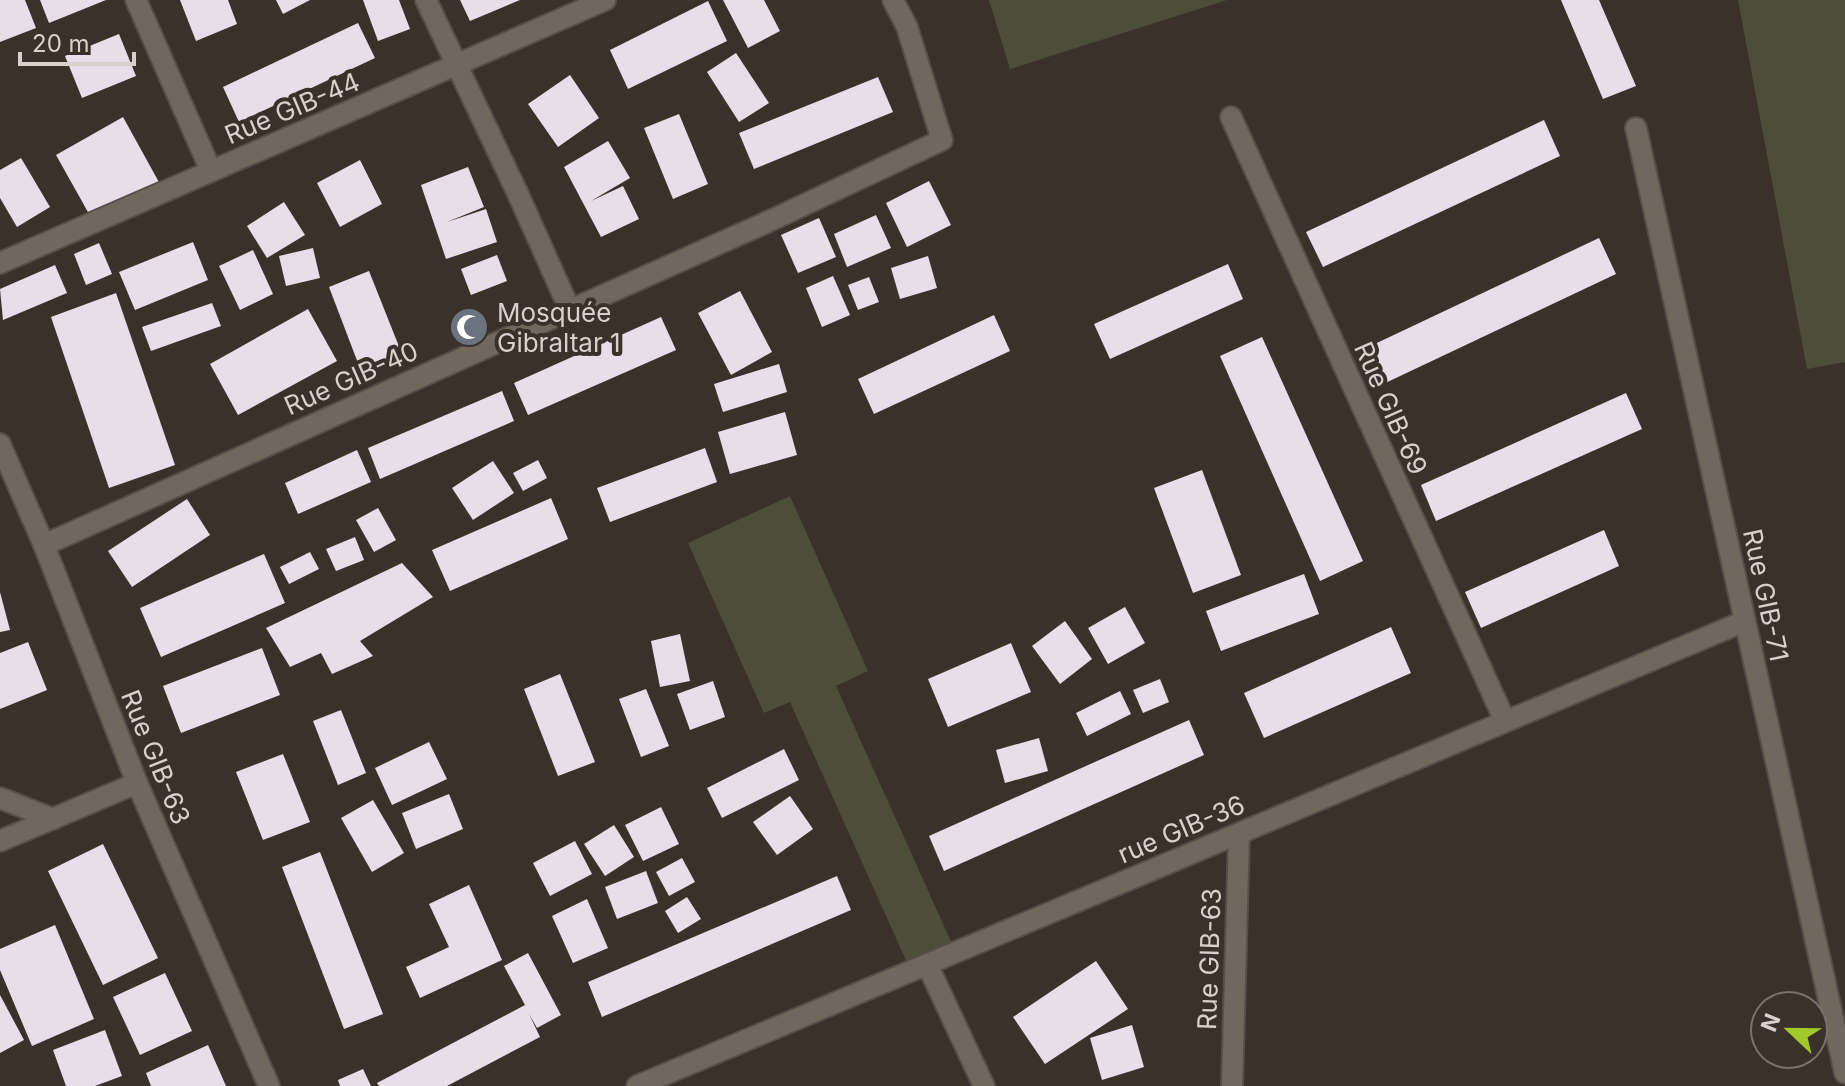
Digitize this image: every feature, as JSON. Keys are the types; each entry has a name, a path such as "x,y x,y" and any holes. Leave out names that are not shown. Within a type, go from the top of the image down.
{"street":[{"path":"136,0 211,171"},
{"path":"426,0 569,308"},
{"name":"Rue GIB-44","path":"0,263 605,0"},
{"name":"Rue GIB-40","path":"44,545 763,224 942,140 907,27 893,0"},
{"name":"Rue GIB-69","path":"1231,117 1505,721"},
{"name":"Rue GIB-71","path":"1636,128 1845,1073"},
{"name":"Rue GIB-63","path":"0,444 44,545 137,783 269,1086"},
{"name":"rue GIB-36","path":"637,1086 1745,621"},
{"path":"1,842 137,783"},
{"path":"0,798 53,819"},
{"name":"Rue GIB-63","path":"1232,1086 1239,834"},
{"path":"927,964 984,1086"}],"green space":[{"path":"989,0 1227,0 1010,69"},
{"path":"1738,0 1845,0 1845,362 1807,369"},
{"path":"790,496 868,671 836,686 953,946 909,967 790,702 764,713 688,543"}],"building":[{"path":"0,0 25,0 36,28 0,42"},
{"path":"40,0 106,0 49,23"},
{"path":"180,0 228,0 237,24 196,41"},
{"path":"276,0 310,0 283,14"},
{"path":"363,0 399,0 410,29 378,41"},
{"path":"460,0 520,0 470,21"},
{"path":"723,0 764,0 780,31 748,48"},
{"path":"1561,0 1599,0 1636,86 1603,99"},
{"path":"708,1 727,41 628,89 610,50"},
{"path":"358,23 375,58 239,122 223,87"},
{"path":"119,34 136,76 82,98 65,56"},
{"path":"736,53 769,103 739,122 707,72"},
{"path":"570,75 599,118 558,147 528,104"},
{"path":"878,77 893,112 754,169 739,133"},
{"path":"679,114 708,184 673,199 644,128"},
{"path":"123,117 160,184 93,221 56,155"},
{"path":"1544,120 1560,156 1323,267 1306,232"},
{"path":"608,141 630,178 591,201 623,186 639,219 601,237 564,167"},
{"path":"21,158 50,207 17,227 0,198 0,170"},
{"path":"360,160 382,204 340,227 317,183"},
{"path":"468,167 484,207 447,222 486,209 497,242 446,259 421,185"},
{"path":"929,181 951,225 907,247 886,203"},
{"path":"284,202 305,235 267,258 247,226"},
{"path":"876,215 891,248 847,267 834,234"},
{"path":"819,218 836,257 798,273 781,235"},
{"path":"1599,238 1616,274 1379,386 1362,350"},
{"path":"193,242 208,280 135,310 119,272"},
{"path":"99,243 112,274 86,285 74,254"},
{"path":"313,248 320,278 286,286 279,256"},
{"path":"253,250 273,294 240,310 219,266"},
{"path":"497,255 507,281 471,295 461,269"},
{"path":"928,256 937,288 900,299 891,268"},
{"path":"1228,264 1243,299 1110,359 1094,324"},
{"path":"55,265 67,293 3,320 0,289"},
{"path":"369,271 402,354 361,371 329,287"},
{"path":"833,276 850,315 822,327 806,288"},
{"path":"869,277 879,302 858,310 848,285"},
{"path":"740,291 772,352 731,375 698,313"},
{"path":"116,293 175,465 109,488 51,317"},
{"path":"212,303 221,326 151,351 142,327"},
{"path":"308,309 337,361 238,415 210,364"},
{"path":"994,315 1010,351 874,414 858,379"},
{"path":"661,317 676,350 528,415 514,383"},
{"path":"1262,337 1363,561 1320,581 1220,356"},
{"path":"779,364 787,392 723,412 714,384"},
{"path":"502,391 514,421 380,479 368,448"},
{"path":"1626,393 1642,429 1436,521 1421,485"},
{"path":"785,412 797,455 730,474 718,432"},
{"path":"705,448 717,482 610,522 597,488"},
{"path":"357,450 371,482 298,514 285,483"},
{"path":"538,460 547,478 523,491 513,473"},
{"path":"493,461 514,493 473,520 452,488"},
{"path":"1202,470 1241,575 1193,593 1154,488"},
{"path":"551,498 568,539 450,591 432,550"},
{"path":"187,499 210,535 132,587 108,551"},
{"path":"378,508 396,540 374,552 356,520"},
{"path":"1604,530 1619,566 1481,628 1465,592"},
{"path":"355,537 364,560 336,571 326,549"},
{"path":"310,552 319,569 289,584 280,567"},
{"path":"264,554 285,603 161,657 140,608"},
{"path":"402,563 433,597 360,641 373,656 332,674 321,653 290,667 266,628"},
{"path":"1304,574 1319,614 1221,651 1206,611"},
{"path":"0,592 10,630 0,632"},
{"path":"1125,607 1145,643 1108,664 1088,628"},
{"path":"1065,621 1092,659 1060,684 1032,646"},
{"path":"1391,627 1411,673 1264,738 1244,693"},
{"path":"680,634 690,681 660,687 651,641"},
{"path":"28,642 47,690 0,709 0,653"},
{"path":"1011,643 1031,692 948,727 928,679"},
{"path":"262,648 280,695 181,733 163,686"},
{"path":"560,674 595,762 558,776 524,689"},
{"path":"1160,679 1169,702 1143,713 1133,690"},
{"path":"713,681 725,717 690,730 677,694"},
{"path":"646,689 669,746 641,757 619,699"},
{"path":"1120,691 1131,714 1087,736 1076,713"},
{"path":"341,710 366,773 338,785 313,721"},
{"path":"1189,720 1204,755 944,871 929,836"},
{"path":"1039,738 1048,771 1005,783 996,750"},
{"path":"429,742 447,779 392,805 375,768"},
{"path":"784,749 799,780 722,818 707,788"},
{"path":"283,754 310,822 263,840 236,772"},
{"path":"449,794 463,829 416,849 402,813"},
{"path":"790,796 813,829 777,855 753,822"},
{"path":"373,800 404,853 372,872 341,818"},
{"path":"661,807 679,844 643,861 625,825"},
{"path":"614,825 634,857 605,876 584,844"},
{"path":"575,841 592,874 550,896 533,863"},
{"path":"103,844 158,958 103,985 48,871"},
{"path":"320,852 383,1014 344,1029 282,867"},
{"path":"682,858 695,882 669,896 656,872"},
{"path":"646,871 658,903 617,919 605,887"},
{"path":"837,876 851,910 602,1017 588,982"},
{"path":"469,885 502,960 420,998 406,967 449,947 429,904"},
{"path":"687,897 701,919 678,933 665,911"},
{"path":"587,899 608,948 573,963 552,916"},
{"path":"55,925 94,1019 32,1046 0,970 0,949"},
{"path":"528,953 561,1015 537,1028 529,1014 540,1037 447,1086 379,1086 377,1083 525,1005 504,966"},
{"path":"1096,961 1128,1009 1045,1064 1013,1017"},
{"path":"165,973 192,1031 140,1055 113,997"},
{"path":"0,995 24,1040 0,1053"},
{"path":"1132,1025 1144,1067 1102,1080 1090,1038"},
{"path":"105,1030 122,1076 95,1086 66,1086 53,1050"},
{"path":"208,1045 226,1086 151,1086 146,1073"},
{"path":"363,1069 371,1086 340,1086 338,1080"}],"place":[{"name":"Mosquée Gibraltar 1","path":"469,327"}]}
